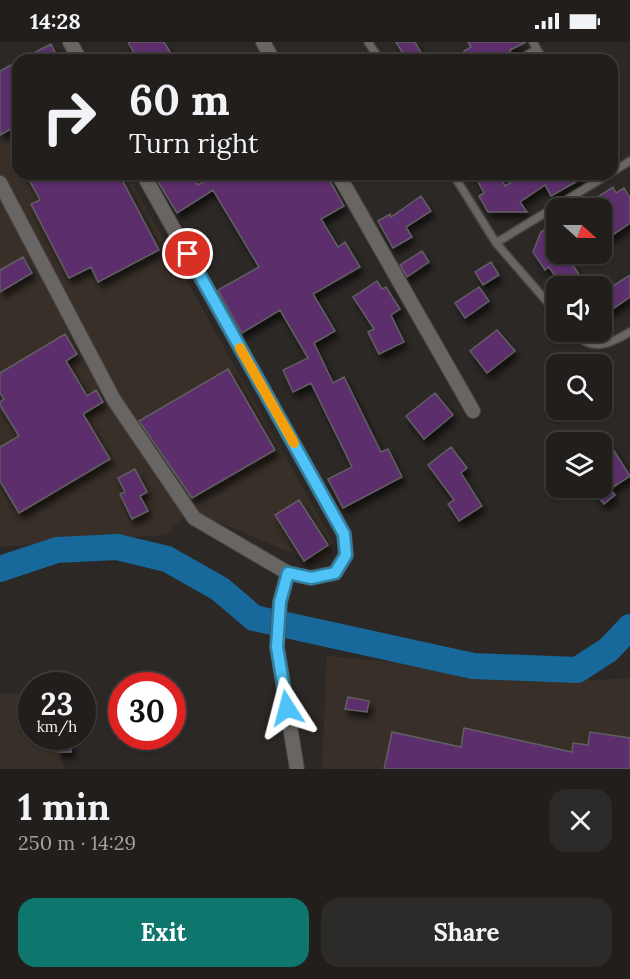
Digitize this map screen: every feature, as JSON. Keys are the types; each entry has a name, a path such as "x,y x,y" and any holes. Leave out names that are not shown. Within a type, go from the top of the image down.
{"street":[{"path":"0,183 114,400 194,518 288,573 311,578 335,573 346,555 344,534 146,180"},
{"path":"341,180 473,411"},
{"path":"288,573 280,602 277,647 297,769"}],"lane":[{"path":"457,180 496,243 546,300"},
{"path":"496,243 599,180"},
{"path":"591,342 602,345 612,343 630,332"}],"shaded area":[{"path":"12,70 12,180 130,180 333,542 327,557 311,561 190,510 166,535 0,547 0,79"},
{"path":"327,656 591,680 630,678 630,769 322,769"},
{"path":"0,693 18,694 18,750 58,750 65,769 0,769"}],"building":[{"path":"128,42 164,42 171,54 135,54"},
{"path":"396,42 415,42 422,54 403,54"},
{"path":"468,42 526,42 510,50 511,54 466,54 464,51 471,47"},
{"path":"51,44 56,54 32,54"},
{"path":"12,64 12,128 0,135 0,71"},
{"path":"29,180 122,180 159,250 98,282 91,267 69,278 31,204 40,200"},
{"path":"157,180 195,180 198,185 207,180 329,180 344,206 321,219 338,247 345,242 360,267 313,294 335,331 314,343 333,383 344,377 381,452 388,449 402,477 343,508 328,479 352,467 311,383 293,392 283,370 308,358 280,310 242,333 218,290 259,267 213,190 177,213"},
{"path":"477,180 502,180 505,186 515,180 579,180 551,196 545,185 520,202 527,212 488,212 479,196 484,193"},
{"path":"613,187 616,193 624,188 630,198 630,223 612,235 612,198 596,198"},
{"path":"421,196 431,211 406,227 412,237 393,248 378,221 390,214 391,217"},
{"path":"546,229 546,264 572,264 580,276 555,276 549,267 545,270 533,252 541,232"},
{"path":"422,251 429,262 407,277 400,265"},
{"path":"23,257 32,273 0,292 0,270"},
{"path":"491,262 499,275 483,285 475,272"},
{"path":"630,275 630,297 612,309 612,287"},
{"path":"377,281 382,289 386,287 400,309 391,315 404,342 379,354 368,332 374,329 353,297"},
{"path":"479,287 489,301 465,318 455,303"},
{"path":"497,330 515,351 487,373 470,351"},
{"path":"65,334 77,354 66,361 87,396 96,390 103,402 83,414 110,459 19,513 0,481 0,447 19,436 0,405 4,399 0,393 0,373"},
{"path":"228,369 275,450 192,498 139,421"},
{"path":"435,393 453,415 424,439 406,416"},
{"path":"451,447 467,468 461,473 482,506 459,521 448,504 454,500 428,465"},
{"path":"612,448 630,476 612,488"},
{"path":"135,469 147,492 140,496 148,511 132,519 120,494 125,492 118,478"},
{"path":"599,498 611,498 604,504"},
{"path":"299,500 328,545 304,561 275,515"},
{"path":"348,697 369,701 367,712 345,709"},
{"path":"464,728 572,752 573,743 588,745 590,732 630,738 630,769 384,769 392,732 461,747"},
{"path":"58,750 71,750 71,752 58,752"}],"waterway":[{"path":"0,569 57,550 117,547 167,559 220,589 254,618 473,666 577,670 608,650 630,627"}],"slow traffic":[{"path":"240,348 294,443"}],"route":[{"path":"188,254 344,534 346,555 335,573 311,578 288,573 280,602 277,647 287,708"}]}
